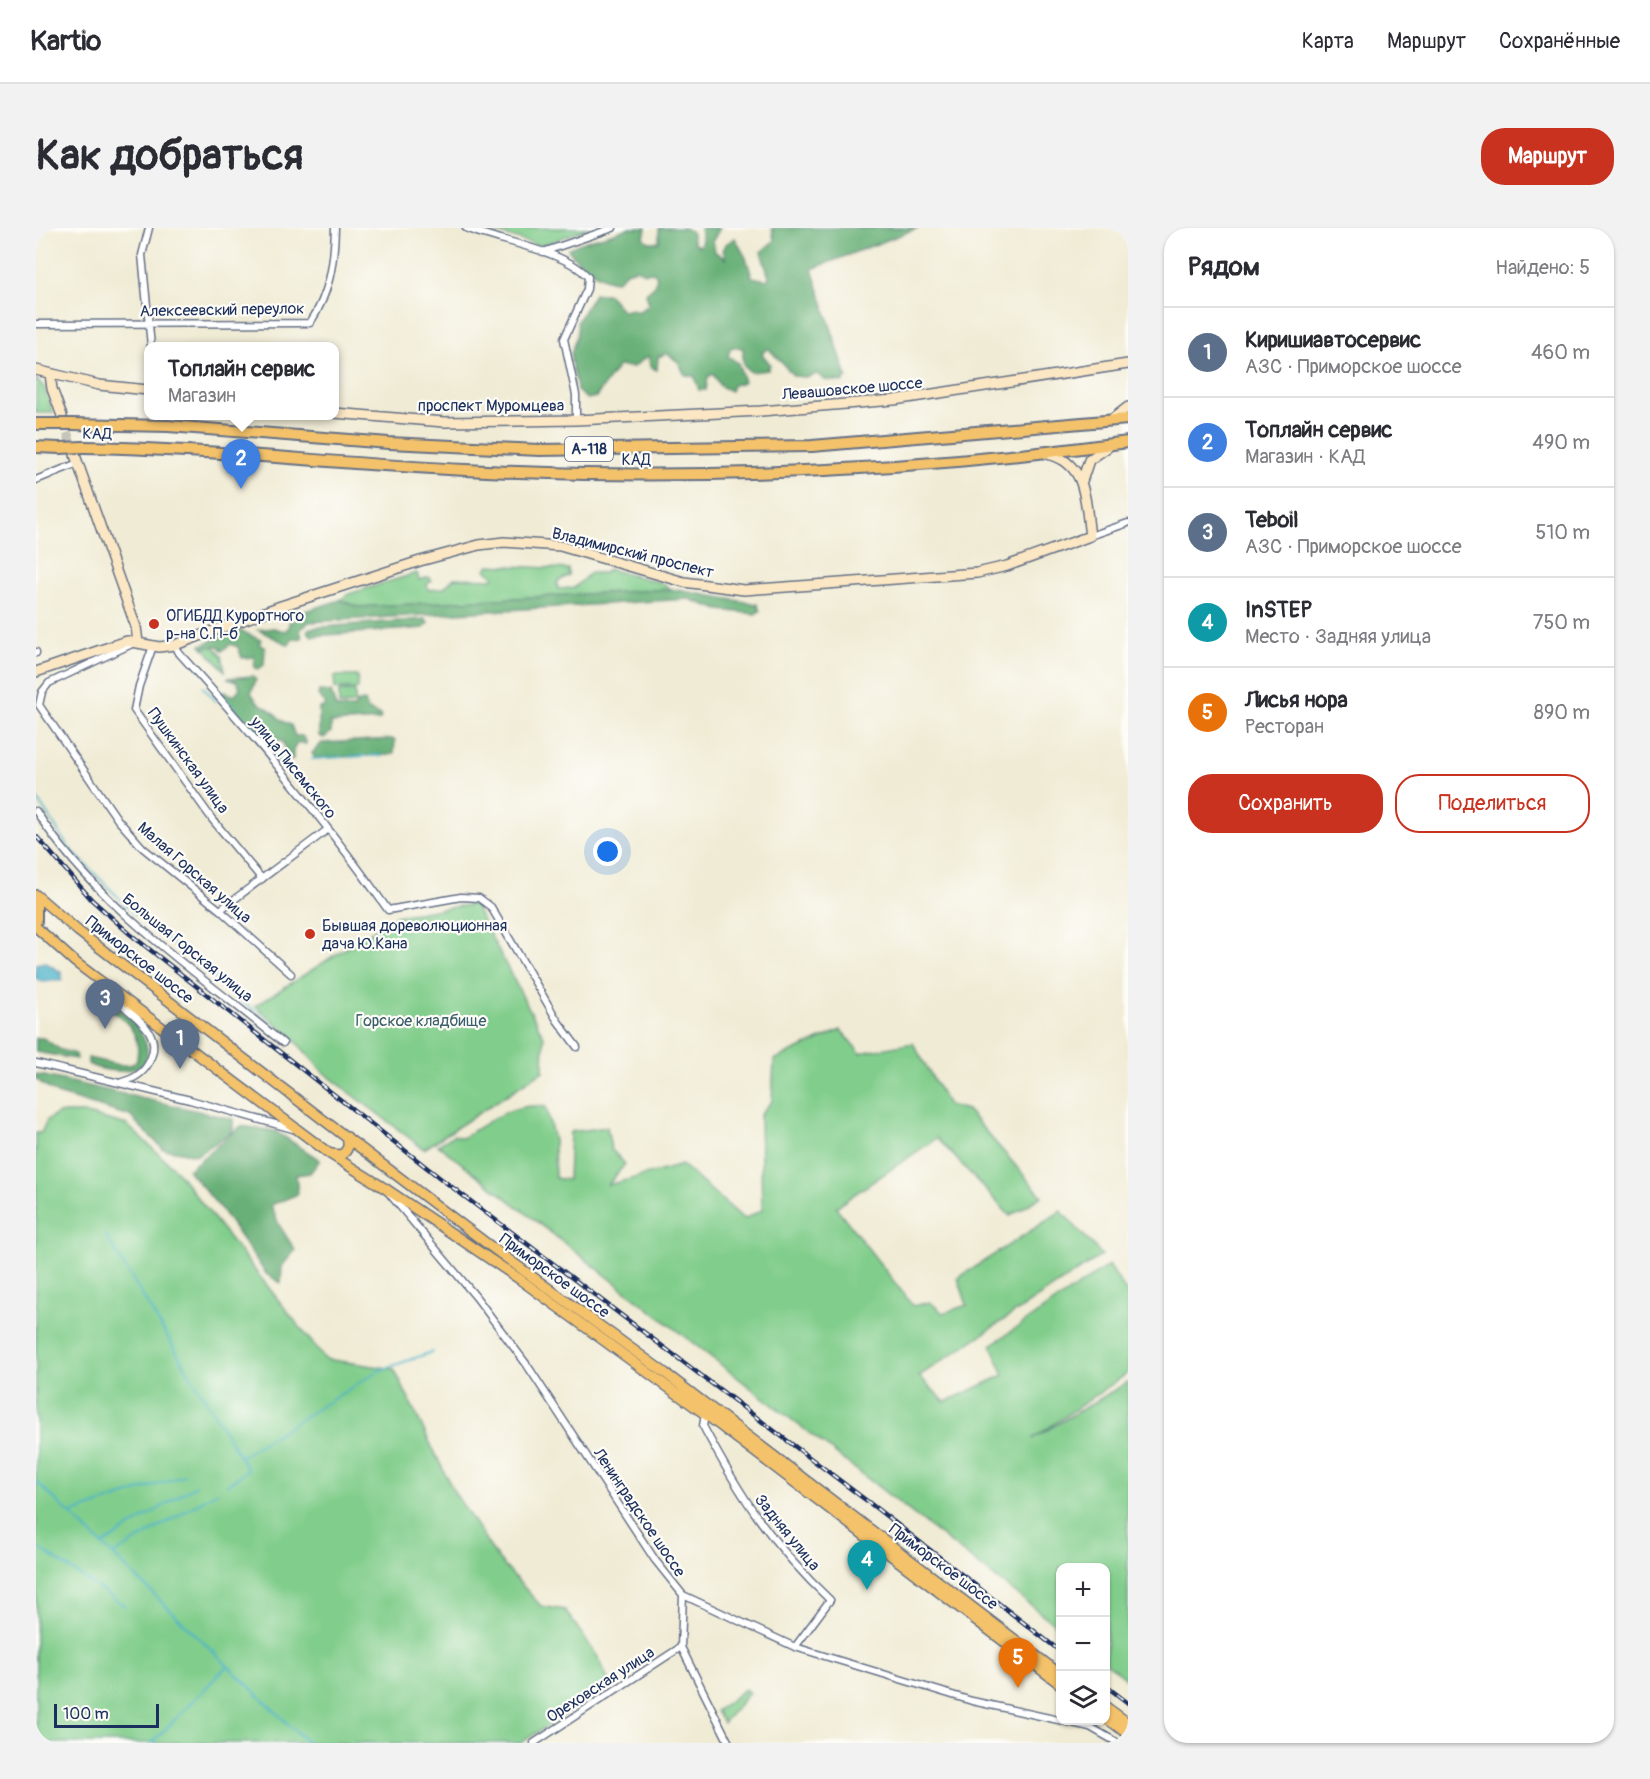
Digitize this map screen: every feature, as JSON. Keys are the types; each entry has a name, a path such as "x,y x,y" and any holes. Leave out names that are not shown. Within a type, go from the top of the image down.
{"highway":[{"name":"КАД","path":"36,424 63,421 180,426 389,443 540,450 812,446 1128,419"},
{"name":"КАД","path":"36,447 60,447 79,455 170,448 466,470 622,474 813,471 1128,442"},
{"path":"36,896 36,921"}],"main road":[{"name":"Левашовское шоссе","path":"576,420 894,400 1128,364"},
{"path":"36,370 99,385 144,390"},
{"path":"50,374 52,389 63,421"},
{"path":"1106,422 1128,407"},
{"name":"проспект Муромцева","path":"339,413 444,423 576,420"},
{"path":"1082,481 1093,454 1115,444"},
{"path":"1039,452 1069,462 1082,481 1090,536"},
{"path":"79,455 136,627 138,642"},
{"name":"Владимирский проспект","path":"36,672 127,641 153,646 175,645 281,606 420,561 479,545 504,542 560,546 684,582 744,590 977,573 1007,566 1090,536"},
{"name":"Приморское шоссе","path":"36,896 87,938 347,1137 674,1380 1056,1671"},
{"name":"Приморское шоссе","path":"36,927 104,984 330,1154 518,1278 705,1414 1056,1681"},
{"path":"330,1154 344,1153 349,1144 347,1137"},
{"path":"1110,1710 1128,1723"},
{"path":"1110,1721 1128,1734"}],"street":[{"path":"149,228 142,255 151,342"},
{"name":"Алексеевский переулок","path":"36,324 310,323 319,310 334,268 335,228"},
{"path":"466,228 543,252 581,268 588,277 587,289 564,339 576,395 576,420"},
{"path":"543,252 613,228"},
{"path":"36,480 79,455"},
{"name":"Владимирский проспект","path":"1090,536 1128,523"},
{"name":"Малая Горская улица","path":"138,642 49,683 42,692 39,705 117,820 143,848 220,910 291,974"},
{"name":"улица Писемского","path":"175,645 327,830 388,910 461,897 479,898 491,907 557,1020 577,1047"},
{"name":"Пушкинская улица","path":"153,646 139,686 134,710 212,819 262,879"},
{"name":"Большая Горская улица","path":"36,811 64,852 128,919 283,1043"},
{"path":"220,910 327,830"},
{"path":"104,984 113,999 146,1025 154,1045 148,1065 136,1077 118,1082"},
{"path":"36,1063 232,1111 299,1131"},
{"name":"Ленинградское шоссе","path":"386,1189 476,1297 520,1356 655,1560 684,1595 795,1647 972,1701 1090,1727 1102,1731 1118,1743"},
{"name":"Задняя улица","path":"705,1414 703,1426 757,1520 802,1574 830,1600 795,1647"},
{"path":"684,1595 681,1647 729,1743"},
{"name":"Ореховская улица","path":"534,1743 681,1647"}],"green space":[{"path":"481,228 589,228 540,246"},
{"path":"628,228 646,228 644,238 649,242 659,242 659,228 684,228 691,231 694,244 700,246 702,240 700,228 720,228 713,240 715,252 726,259 723,250 726,244 735,238 746,258 752,277 767,280 769,277 761,252 774,241 772,228 918,228 812,269 847,377 843,382 825,380 817,374 807,377 794,376 769,349 762,354 770,364 768,370 750,372 743,365 743,348 731,347 728,356 738,363 744,382 733,385 731,391 720,386 713,374 708,377 706,390 699,390 694,376 685,375 679,363 667,353 658,357 657,370 651,367 648,356 633,367 618,366 596,397 587,399 577,391 571,359 577,322 594,294 608,294 623,311 632,309 638,312 649,305 646,293 654,286 657,277 654,272 645,273 637,269 626,272 617,281 604,278 589,270 568,249 582,242"},
{"path":"36,379 44,387 53,413 36,413"},
{"path":"489,565 568,569 569,575 557,582 558,589 574,588 590,573 605,573 608,569 662,583 671,589 359,607 340,600 349,594 417,573 419,580 429,577 432,581 427,584 428,590 444,588 454,578 492,579 494,576 485,570"},
{"path":"671,589 757,604 760,611 755,614 719,610 689,599 309,622 300,630 302,638 292,639 289,645 258,630 274,628 284,631 289,628 289,622 297,620 299,613 340,600 359,607"},
{"path":"425,619 428,623 424,628 312,636 307,631 310,628"},
{"path":"239,630 261,640 259,644 265,648 264,665 258,669 255,668 254,657 242,658 238,647 231,644 222,651 219,646 203,647 201,645"},
{"path":"214,646 222,656 225,671 203,647"},
{"path":"253,676 256,680 251,693 255,698 260,704 291,725 295,736 302,736 306,741 306,744 298,742 293,750 293,759 289,761 283,742 277,739 269,740 271,746 269,750 265,748 222,696 224,692 234,696 240,688 237,681 227,678"},
{"path":"334,676 358,676 358,689 335,689"},
{"path":"319,691 331,692 336,708 354,708 358,702 365,701 368,710 381,716 380,720 331,723 331,732 324,738 319,736 319,708 324,707 325,703 318,695"},
{"path":"339,691 355,691 355,704 339,705"},
{"path":"395,740 394,754 389,755 315,758 312,753 322,743"},
{"name":"Горское кладбище","path":"474,904 544,1037 543,1071 424,1149 323,1072 291,1036 255,1006 396,916"},
{"path":"89,990 119,1008 138,1028 147,1049 146,1059 141,1065 121,1071 98,1068 88,1064 88,1058 119,1065 130,1065 136,1062 138,1050 132,1030 117,1014 89,993"},
{"path":"841,1030 860,1053 913,1043 948,1105 967,1110 1042,1196 1010,1216 937,1138 836,1207 913,1306 930,1302 943,1313 967,1305 958,1278 1061,1211 1102,1255 919,1376 945,1402 1004,1375 991,1345 1109,1265 1128,1295 1128,1373 1032,1439 1128,1382 1128,1680 1110,1666 1110,1563 1056,1563 1056,1625 438,1145 454,1135 462,1138 512,1110 534,1106 546,1107 554,1140 555,1178 568,1180 570,1132 607,1127 611,1149 625,1164 608,1185 682,1165 744,1219 762,1210 760,1115 772,1101 774,1060"},
{"path":"36,1038 43,1038 61,1050 76,1054 77,1059 36,1052"},
{"path":"36,1074 233,1119 233,1131 197,1155 163,1149 130,1116 57,1094 36,1079"},
{"path":"59,1113 83,1113 127,1125 175,1169 325,1359 394,1369 454,1492 498,1559 541,1606 565,1610 600,1660 610,1685 521,1743 36,1743 36,1133 41,1133 47,1120"},
{"path":"241,1126 275,1131 320,1160 310,1173 296,1175 298,1194 271,1205 279,1225 295,1250 282,1266 281,1283 266,1274 221,1209 188,1170"},
{"path":"745,1689 749,1693 723,1723 716,1711"}],"water":[{"path":"45,962 62,973 62,980 42,982 36,978 36,964"}],"waterway":[{"path":"197,665 280,762"},
{"path":"203,687 216,701"},
{"path":"369,756 382,755"},
{"path":"347,757 365,756"},
{"path":"311,759 342,757"},
{"path":"36,797 69,848 133,912 283,1034"},
{"path":"105,1234 248,1470 227,1485"},
{"path":"240,1457 378,1371 432,1352"},
{"path":"70,1514 185,1475"},
{"path":"36,1481 113,1555"},
{"path":"102,1545 196,1485"},
{"path":"217,1492 113,1555 308,1743"},
{"path":"36,1546 125,1606"},
{"path":"152,1743 227,1666"}],"tunnel":[{"path":"63,420 74,452"}],"railway":[{"path":"36,836 92,900 130,934 440,1178 867,1501 1056,1648"},
{"path":"1110,1689 1128,1703"}],"place":[{"name":"Топлайн сервис","path":"241,489"},
{"name":"ОГИБДД Курортного р-на С.П-б","path":"154,624"},
{"name":"Бывшая дореволюционная дача Ю.Кана","path":"310,934"},
{"name":"Teboil","path":"105,1029"},
{"name":"Киришиавтосервис","path":"180,1069"},
{"name":"InSTEP","path":"867,1590"},
{"name":"Лисья нора","path":"1018,1688"}]}
